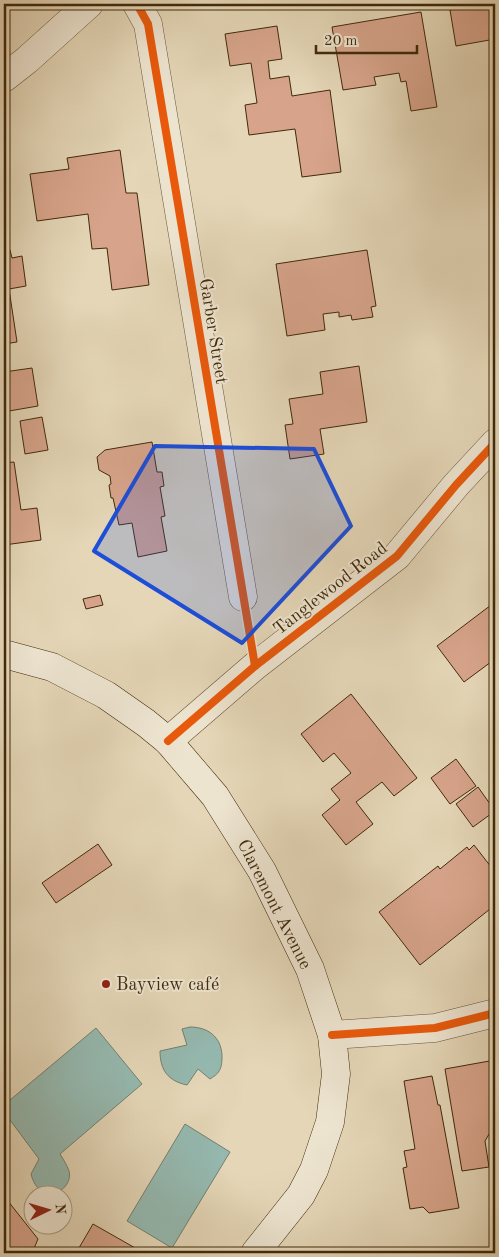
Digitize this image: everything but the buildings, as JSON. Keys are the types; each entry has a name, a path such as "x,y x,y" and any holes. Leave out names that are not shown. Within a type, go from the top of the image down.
{"street":[{"path":"4,78 27,60 89,4"},
{"name":"Garber Street","path":"137,4 148,24 243,597"},
{"name":"Tanglewood Road","path":"168,741 256,666 397,556 456,485 495,443"},
{"name":"Claremont Avenue","path":"4,654 52,667 106,696 146,723 168,741 215,796 262,871 310,969 332,1035 336,1074 330,1122 314,1170 301,1195 255,1253"},
{"path":"332,1035 435,1028 495,1013"}],"highlighted area":[{"path":"155,446 314,449 351,526 242,643 94,551"}],"water":[{"path":"197,1027 208,1031 216,1038 221,1049 222,1061 221,1068 213,1077 210,1079 198,1069 187,1085 175,1081 166,1074 160,1058 160,1051 187,1045 182,1029"},
{"path":"96,1028 142,1084 60,1154 69,1171 69,1179 66,1184 35,1184 31,1174 39,1159 4,1112 4,1105"},
{"path":"185,1124 230,1152 172,1248 127,1221"}],"cycle path":[{"path":"137,4 148,24 255,666"},
{"path":"168,741 255,666 397,556 456,485 495,443"},
{"path":"332,1035 435,1028 495,1013"}],"place":[{"name":"Bayview café","path":"106,984"}]}
